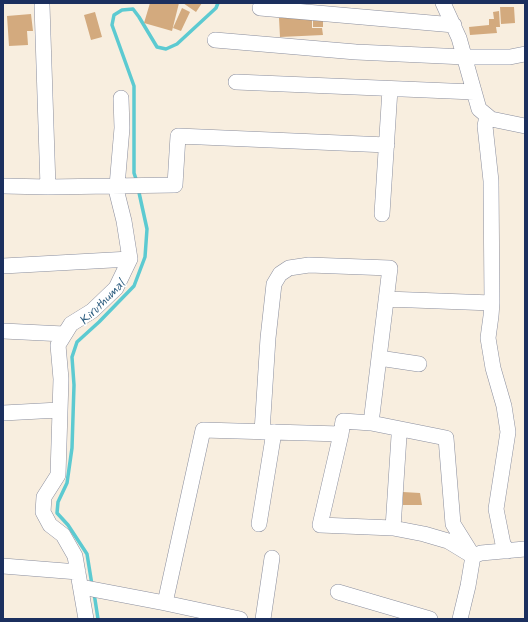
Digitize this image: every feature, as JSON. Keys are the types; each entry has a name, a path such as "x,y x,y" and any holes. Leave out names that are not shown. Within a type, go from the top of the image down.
{"street":[{"path":"443,3 459,38 479,109 491,119 525,126"},
{"path":"42,4 48,187"},
{"path":"260,8 454,25"},
{"path":"215,40 356,52 465,57 510,57 525,54"},
{"path":"236,82 474,92"},
{"path":"382,214 390,89"},
{"path":"86,619 75,556 62,535 50,525 43,512 44,497 58,475 60,379 58,345 71,324 92,311 116,288 130,259 124,221 117,193 122,128 121,98"},
{"path":"487,116 485,126 491,181 492,303 488,338 493,368 504,406 508,432 496,509 503,544 508,551"},
{"path":"3,186 48,187 175,185 178,136 387,145"},
{"path":"3,266 130,259"},
{"path":"259,524 268,432 268,338 273,292 274,284 280,274 289,268 309,265 390,268 371,423"},
{"path":"386,299 492,303"},
{"path":"3,331 64,334"},
{"path":"379,358 419,364"},
{"path":"3,413 59,410"},
{"path":"460,619 473,556 453,524 446,438 371,423 343,421 320,526 393,528 424,534 448,541 473,556"},
{"path":"165,603 203,430 341,434"},
{"path":"393,528 399,436"},
{"path":"473,556 481,553 525,549"},
{"path":"263,619 272,558"},
{"path":"3,566 79,579 165,603 240,619"},
{"path":"338,592 430,619"}],"building":[{"path":"150,3 179,3 172,31 144,23"},
{"path":"183,3 202,3 196,12"},
{"path":"500,7 514,7 515,23 501,24"},
{"path":"182,8 190,12 181,31 173,28"},
{"path":"499,11 500,27 496,27 497,33 470,35 469,27 489,25 489,19 494,19 493,12"},
{"path":"95,12 102,37 91,40 84,15"},
{"path":"31,14 33,31 27,31 28,45 9,46 7,16"},
{"path":"312,16 312,28 322,28 323,35 280,37 279,18"},
{"path":"313,18 323,18 323,27 313,27"},
{"path":"403,492 420,493 422,505 403,505"}],"waterway":[{"name":"Kiruthumal","path":"137,182 134,173 134,86 112,25 114,15 122,10 133,9 157,47 166,49 177,44 216,8 218,3"},
{"name":"Kiruthumal","path":"92,585 87,554 68,525 57,513 58,502 67,483 72,448 74,385 72,357 77,342 134,286 145,257 147,229 138,188"},
{"name":"Kiruthumal","path":"94,593 98,619"}]}
